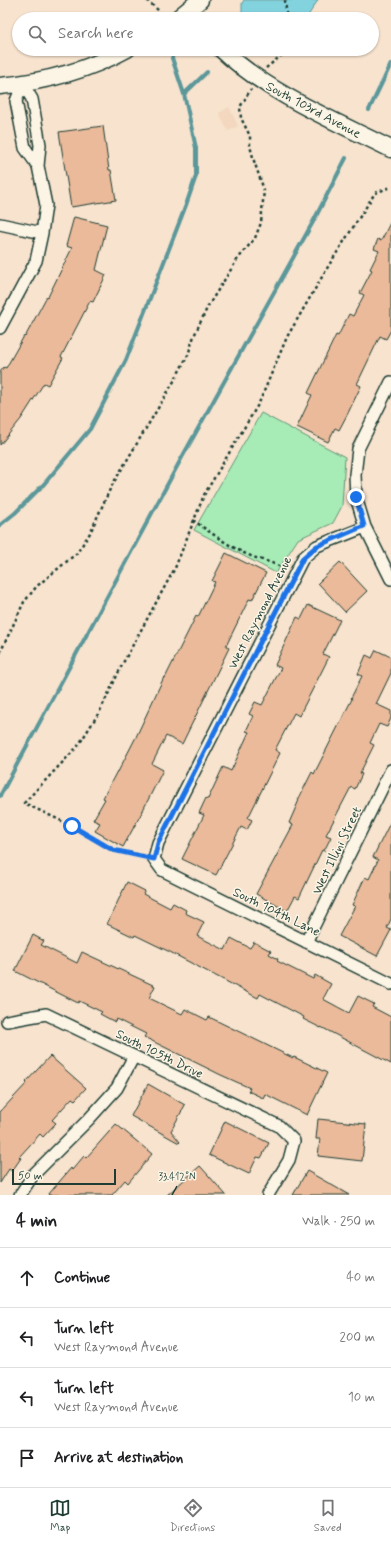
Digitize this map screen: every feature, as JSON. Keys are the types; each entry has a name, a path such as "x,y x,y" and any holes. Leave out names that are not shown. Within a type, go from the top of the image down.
{"street":[{"path":"189,12 200,0"},
{"path":"0,86 22,84 85,67 111,56"},
{"name":"South 103rd Avenue","path":"230,56 252,74 290,98 391,149"},
{"path":"22,84 16,101 25,148 38,166"},
{"path":"0,328 36,261 46,205 38,166 40,145 32,99 22,84"},
{"path":"0,224 42,233"},
{"path":"391,382 358,449 355,475 356,497 364,526 391,579"},
{"name":"West Raymond Avenue","path":"154,859 158,843 303,558 317,546 364,526"},
{"name":"West Illini Street","path":"306,942 391,770"},
{"name":"South 104th Lane","path":"154,859 162,870 391,984"},
{"name":"South 105th Drive","path":"7,1021 46,1014 279,1126 294,1141 289,1160 268,1195"},
{"path":"20,1195 33,1175 89,1119 117,1088 134,1056"}],"path":[{"path":"147,0 159,11"},
{"path":"285,0 286,12"},
{"path":"265,70 281,56"},
{"path":"0,653 24,602 38,586 77,553 90,533 111,487 188,355 194,336 208,306 237,260 255,238 261,223 264,190 250,146 250,136 241,118 240,107 251,89"},
{"path":"154,859 113,850 72,826 24,803 78,746 100,711 122,663 175,568 204,495 259,403 287,337 329,265 375,193 391,187"},
{"path":"193,520 225,542 246,554 273,562 294,575"}],"shaded area":[{"path":"229,107 238,126 228,131 219,113"}],"green space":[{"path":"261,413 345,457 342,506 333,523 298,539 276,573 194,530"}],"water":[{"path":"244,0 318,0 310,12 242,12 242,3"}],"building":[{"path":"103,126 109,170 111,170 116,200 71,207 59,132"},
{"path":"74,217 107,225 96,270 106,275 93,302 90,301 61,357 63,358 48,385 44,383 21,419 0,445 0,372 4,367 6,368 24,336 25,337 47,296 48,297 72,248 66,246"},
{"path":"391,221 391,330 386,339 380,336 357,384 361,386 348,413 339,430 335,428 328,442 297,427 312,395 308,393 336,335 338,336 349,314 353,316 364,295 360,293 372,270 370,269 379,251 374,249 378,239 381,241"},
{"path":"226,553 266,573 252,600 249,599 226,646 229,648 182,744 166,736 152,764 163,770 123,847 95,831 100,823 93,820 105,799 103,798 136,737 164,677 165,678 196,616 198,617 215,582 212,581"},
{"path":"340,562 367,591 345,612 318,583"},
{"path":"308,605 340,620 323,654 329,657 299,716 294,713 275,750 280,753 248,818 252,820 247,830 241,827 216,875 182,859 204,815 199,813 206,798 208,799 223,767 231,771 249,732 246,731 253,716 249,714 255,702 262,705 281,668 275,665 297,617 301,619"},
{"path":"376,650 391,657 391,673 376,704 391,711 391,718 387,727 379,724 370,743 374,745 360,773 362,774 355,789 351,787 326,835 331,837 324,851 322,850 299,898 295,896 287,911 256,894 293,825 289,823 298,800 312,772 314,774 352,699 351,698 362,676 358,674 366,655 372,658"},
{"path":"391,821 391,919 387,928 391,930 377,956 339,936 355,906 352,905 365,877 369,879 378,860 373,857"},
{"path":"127,882 145,891 143,894 170,908 173,903 186,910 185,913 204,922 197,936 225,950 231,938 250,948 254,942 271,951 269,954 278,959 277,961 313,979 315,975 331,984 323,999 349,1013 358,996 374,1004 372,1007 391,1017 391,1064 303,1019 304,1017 260,994 258,998 170,952 135,935 134,937 107,924"},
{"path":"33,935 44,941 41,945 77,963 82,952 155,986 149,998 182,1014 185,1009 207,1020 209,1017 327,1073 307,1115 265,1094 263,1098 248,1091 250,1088 144,1037 146,1034 116,1019 115,1022 100,1014 102,1012 79,1001 78,1003 15,971"},
{"path":"50,1056 86,1088 75,1100 72,1098 52,1120 56,1123 43,1137 40,1134 19,1157 21,1158 12,1171 9,1169 0,1183 0,1112"},
{"path":"148,1084 185,1105 171,1131 180,1142 179,1143 131,1116"},
{"path":"318,1119 366,1124 362,1161 318,1156 320,1139 316,1139"},
{"path":"225,1121 269,1143 261,1158 257,1157 249,1174 209,1155"},
{"path":"116,1124 152,1154 128,1183 125,1180 112,1195 48,1195 71,1168 72,1170 84,1156 86,1158"},
{"path":"200,1166 226,1195 167,1195"},
{"path":"307,1171 323,1180 349,1195 293,1195"}],"waterway":[{"path":"0,525 15,513 44,484 90,429 126,360 186,205 196,176 196,148 184,94 172,58"},
{"path":"369,110 391,64"},
{"path":"184,94 207,72"},
{"path":"0,796 180,461 313,222 346,158"}],"route":[{"path":"72,826 113,850 154,859 158,843 303,558 317,546 364,526 356,497"}]}
